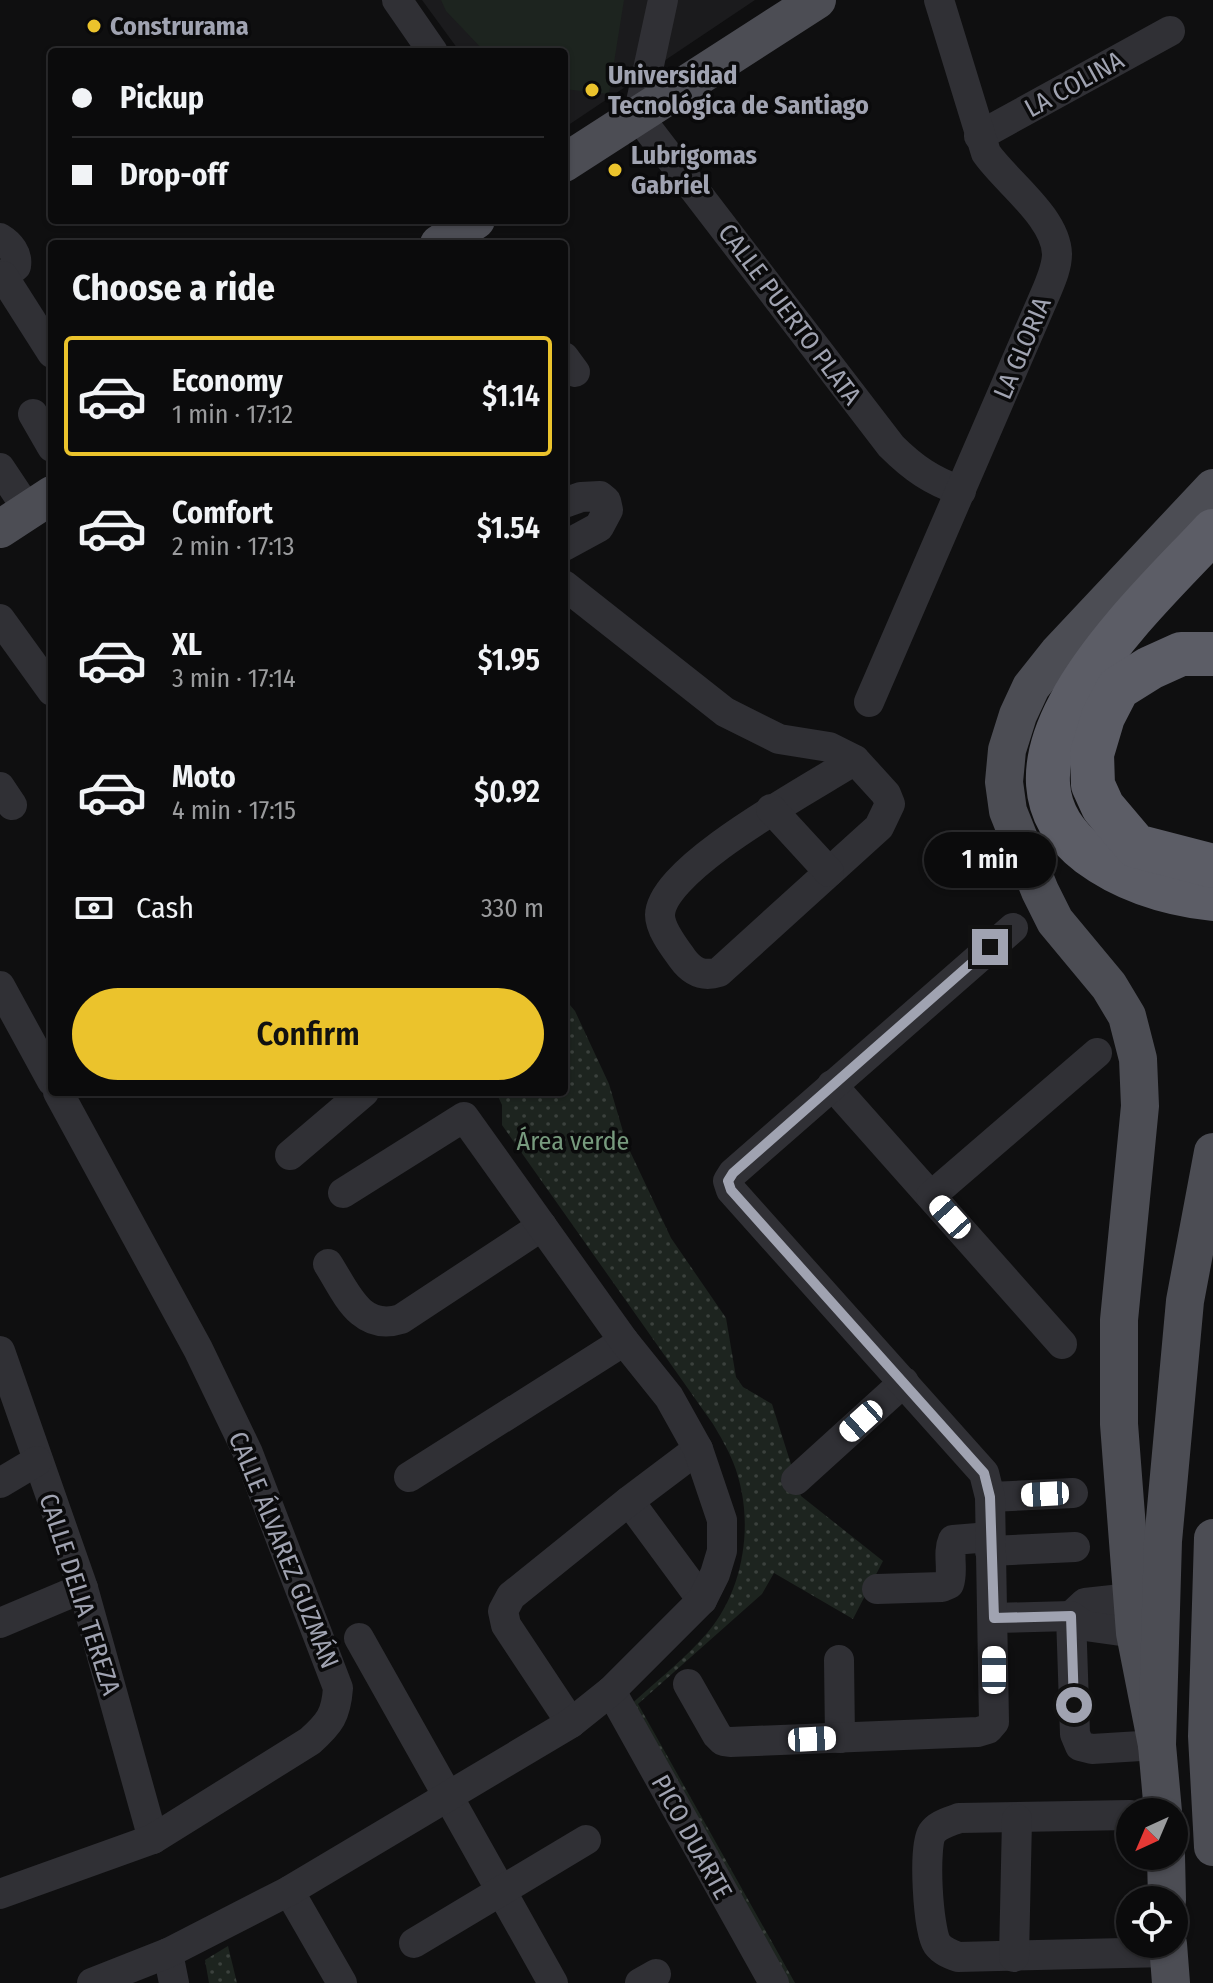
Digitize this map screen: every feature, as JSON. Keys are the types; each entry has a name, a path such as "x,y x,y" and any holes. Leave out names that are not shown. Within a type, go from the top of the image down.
{"highway":[{"path":"1207,534 1121,631 1081,683 1053,738 1047,772 1050,806 1061,826 1075,844 1103,865 1135,881 1207,882"},
{"path":"1207,882 1136,846 1103,807 1093,785 1092,754 1103,717 1118,688 1150,668 1181,654 1213,654"}],"main road":[{"path":"568,160 817,0"},
{"path":"1162,1798 1157,1745 1133,1616 1119,1424 1119,1320 1140,1106 1138,1059 1127,1016 1109,986 1055,921 1040,891 1008,811 1004,782 1007,750 1031,687 1058,653 1213,488"},
{"path":"1157,1745 1163,1541 1175,1406 1185,1301 1213,1152"},
{"path":"1213,1538 1207,1736 1213,1847"}],"street":[{"path":"397,0 430,48"},
{"path":"638,116 663,0"},
{"name":"LA GLORIA","path":"869,702 1047,290 1057,253 1053,237 1040,214 997,169 979,136 939,0"},
{"name":"LA COLINA","path":"979,136 1170,31"},
{"name":"CALLE PUERTO PLATA","path":"638,116 891,446 911,467 934,481 961,491"},
{"path":"0,238 11,247 17,261 16,266 2,278 48,347"},
{"path":"33,414 48,440"},
{"path":"0,468 27,511"},
{"path":"568,502 600,496 606,501 608,510 599,527 568,544"},
{"path":"568,588 725,712 779,739 829,747 855,760 886,794 890,804 879,827 719,972 708,975 696,972 684,961 666,932 660,916 666,893 685,873 771,809 817,785 855,760"},
{"path":"0,619 48,685"},
{"path":"771,809 829,872"},
{"path":"688,1684 723,1741 978,1732 988,1729 994,1722 990,1497 984,1473 731,1190 728,1181 733,1173 832,1085 1013,928"},
{"path":"3,998 48,1074"},
{"path":"931,1196 1097,1053"},
{"path":"832,1085 1062,1344"},
{"name":"CALLE ÁLVAREZ GUZMÁN","path":"0,1894 153,1839 310,1741 325,1727 336,1709 338,1688 248,1453 198,1349 60,1096"},
{"path":"290,1155 359,1096"},
{"path":"92,1983 168,1953 289,1891 571,1723 611,1691 702,1600 715,1574 722,1551 722,1520 698,1449 669,1397 624,1341 464,1117 343,1193"},
{"path":"328,1264 357,1309 380,1323 390,1322 401,1319 542,1226"},
{"path":"409,1477 624,1341"},
{"name":"CALLE DELIA TEREZA","path":"0,1351 83,1588 153,1839"},
{"path":"796,1480 904,1382"},
{"path":"571,1723 506,1625 503,1611 511,1596 698,1449"},
{"path":"0,1483 37,1461"},
{"path":"990,1497 1073,1493"},
{"path":"629,1501 702,1600"},
{"path":"877,1589 942,1587 949,1584 953,1540 1075,1547"},
{"path":"0,1623 83,1588"},
{"path":"994,1618 1071,1616 1085,1603 1133,1616"},
{"path":"1071,1616 1075,1734 1080,1746 1092,1749 1157,1745"},
{"path":"359,1638 553,1983"},
{"path":"839,1660 840,1738"},
{"name":"PICO DUARTE","path":"611,1691 774,1983"},
{"path":"1116,1815 959,1818 940,1825 931,1834 927,1848 931,1928 936,1942 945,1952 958,1957 1169,1960"},
{"path":"1014,1957 1017,1819"},
{"path":"414,1943 586,1840"},
{"path":"289,1891 342,1983"},
{"path":"168,1953 174,1983"}],"shaded area":[{"name":"Universidad Tecnológica de Santiago","path":"422,0 755,0 568,125 568,48 457,48"}],"green space":[{"path":"441,0 624,0 609,94 568,89 568,48 481,48 446,11"},
{"name":"Área verde","path":"568,1003 575,1011 609,1084 627,1145 671,1238 726,1318 736,1377 743,1387 772,1404 801,1496 883,1561 853,1619 774,1573 762,1594 638,1704 795,1983 786,1983 627,1708 708,1632 731,1594 743,1550 745,1528 740,1483 733,1462 713,1424 502,1125 502,1105 498,1096 568,1096"},
{"path":"228,1946 237,1983 209,1983 205,1960"}],"place":[{"name":"Construrama","path":"94,26"},
{"name":"Universidad Tecnológica de Santiago","path":"592,90"},
{"name":"Lubrigomas Gabriel","path":"615,170"}],"route":[{"path":"990,947 733,1173 728,1181 731,1190 984,1473 990,1497 994,1618 1071,1616 1074,1705"}]}
